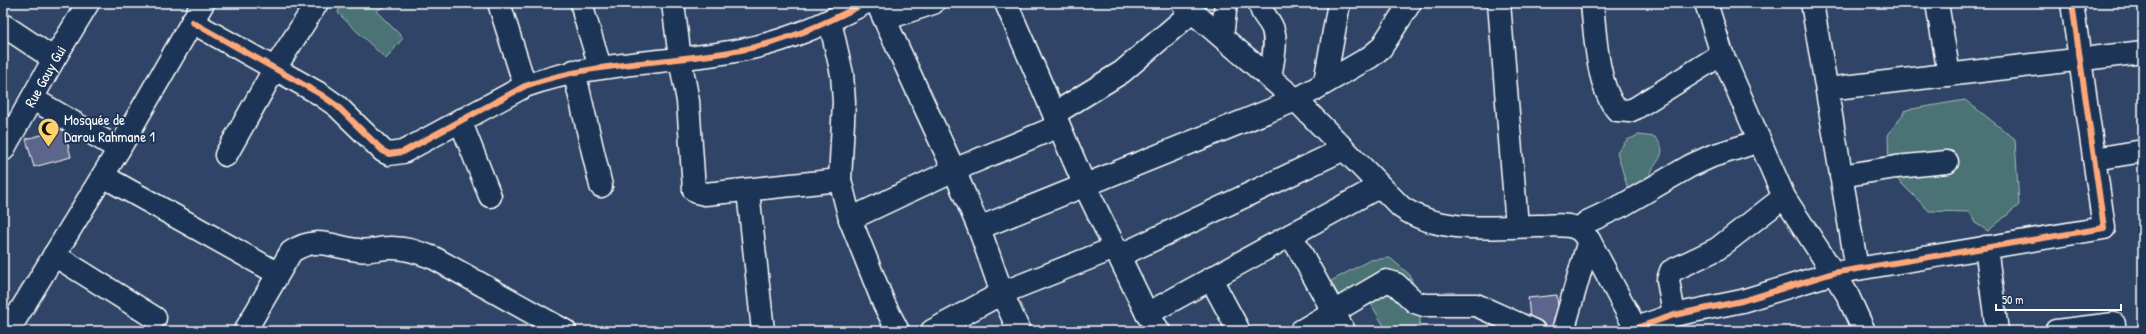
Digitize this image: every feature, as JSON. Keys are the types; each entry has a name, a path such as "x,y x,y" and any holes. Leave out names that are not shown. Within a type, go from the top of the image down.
{"street":[{"name":"Rue Gouy Gui","path":"4,147 88,3"},
{"path":"8,331 103,176 203,3"},
{"path":"226,156 275,68 317,3"},
{"path":"499,3 525,86"},
{"path":"582,3 600,67"},
{"path":"673,3 680,59 688,100 692,187 701,194 748,191 840,180"},
{"path":"192,22 275,68 325,98 378,147 389,154 403,152 525,86 574,71 680,59 763,46 784,40 830,21 865,3"},
{"path":"933,3 881,11 954,170 979,228 1002,293 1019,331"},
{"path":"1006,3 1085,186 1153,323 1211,279 1380,186"},
{"path":"1222,37 1226,3"},
{"path":"1260,3 1261,13 1271,25 1273,32 1274,43 1270,78"},
{"path":"1325,82 1339,3"},
{"path":"979,228 1296,100 1365,60 1381,48 1410,3"},
{"path":"1499,3 1518,226"},
{"path":"1592,3 1603,78 1612,104 1617,110 1629,111 1636,108 1722,54"},
{"path":"1706,3 1722,54 1784,197 1847,294 1864,331"},
{"path":"1812,3 1857,269"},
{"path":"1937,3 1949,75"},
{"path":"850,219 1057,120 1122,72 1187,7 1296,100 1401,207 1414,216 1433,223 1458,226 1558,226 1584,235 1637,329 1674,315 1742,301 1833,273 2104,228 2072,3"},
{"path":"830,21 842,74 844,102 840,180 850,219 884,304 898,331"},
{"path":"3,25 54,59"},
{"path":"1826,89 2143,52"},
{"path":"574,71 601,186"},
{"path":"33,99 119,149"},
{"path":"460,120 490,196"},
{"path":"1563,331 1587,222 1623,205 1690,166 1712,156 1760,141"},
{"path":"932,331 1002,293 1117,252 1344,149"},
{"path":"2094,159 2143,151"},
{"path":"1841,176 1896,167 1947,162"},
{"path":"103,176 276,273"},
{"path":"748,191 763,331"},
{"path":"1674,315 1668,280 1672,271 1717,249 1784,197"},
{"path":"1291,235 1344,331"},
{"path":"245,331 276,273 291,252 302,244 323,243 360,251 390,248 413,250 434,258 565,331"},
{"path":"1986,247 1997,331"},
{"path":"54,255 155,318"},
{"path":"1211,279 1239,331"},
{"path":"1301,331 1386,281 1396,284 1415,302 1424,305 1476,305 1534,331"},
{"path":"2056,331 2114,324"}],"green space":[{"path":"341,3 391,3 376,11 403,38 386,59 338,13"},
{"path":"1965,100 2015,139 2019,205 1988,231 1975,223 1970,212 1929,211 1889,171 1888,135 1906,110"},
{"path":"1639,135 1655,137 1659,142 1662,151 1660,158 1651,172 1648,185 1631,200 1617,152 1627,140"},
{"path":"1390,258 1410,275 1422,309 1418,331 1404,331 1403,329 1387,331 1371,304 1348,314 1331,281 1370,260"}],"building":[{"name":"Mosquée de Darou Rahmane 1","path":"64,129 71,157 34,167 26,139"},
{"path":"1557,295 1560,327 1531,330 1528,298"}],"cycle path":[{"path":"192,22 320,94 337,106 383,151 389,154 403,152 525,86 551,78 605,67 714,55 757,47 804,31 865,3"},
{"path":"1636,328 1674,315 1742,301 1833,273 2104,228 2072,3"}],"place":[{"name":"Mosquée de Darou Rahmane 1","path":"49,148"}]}
